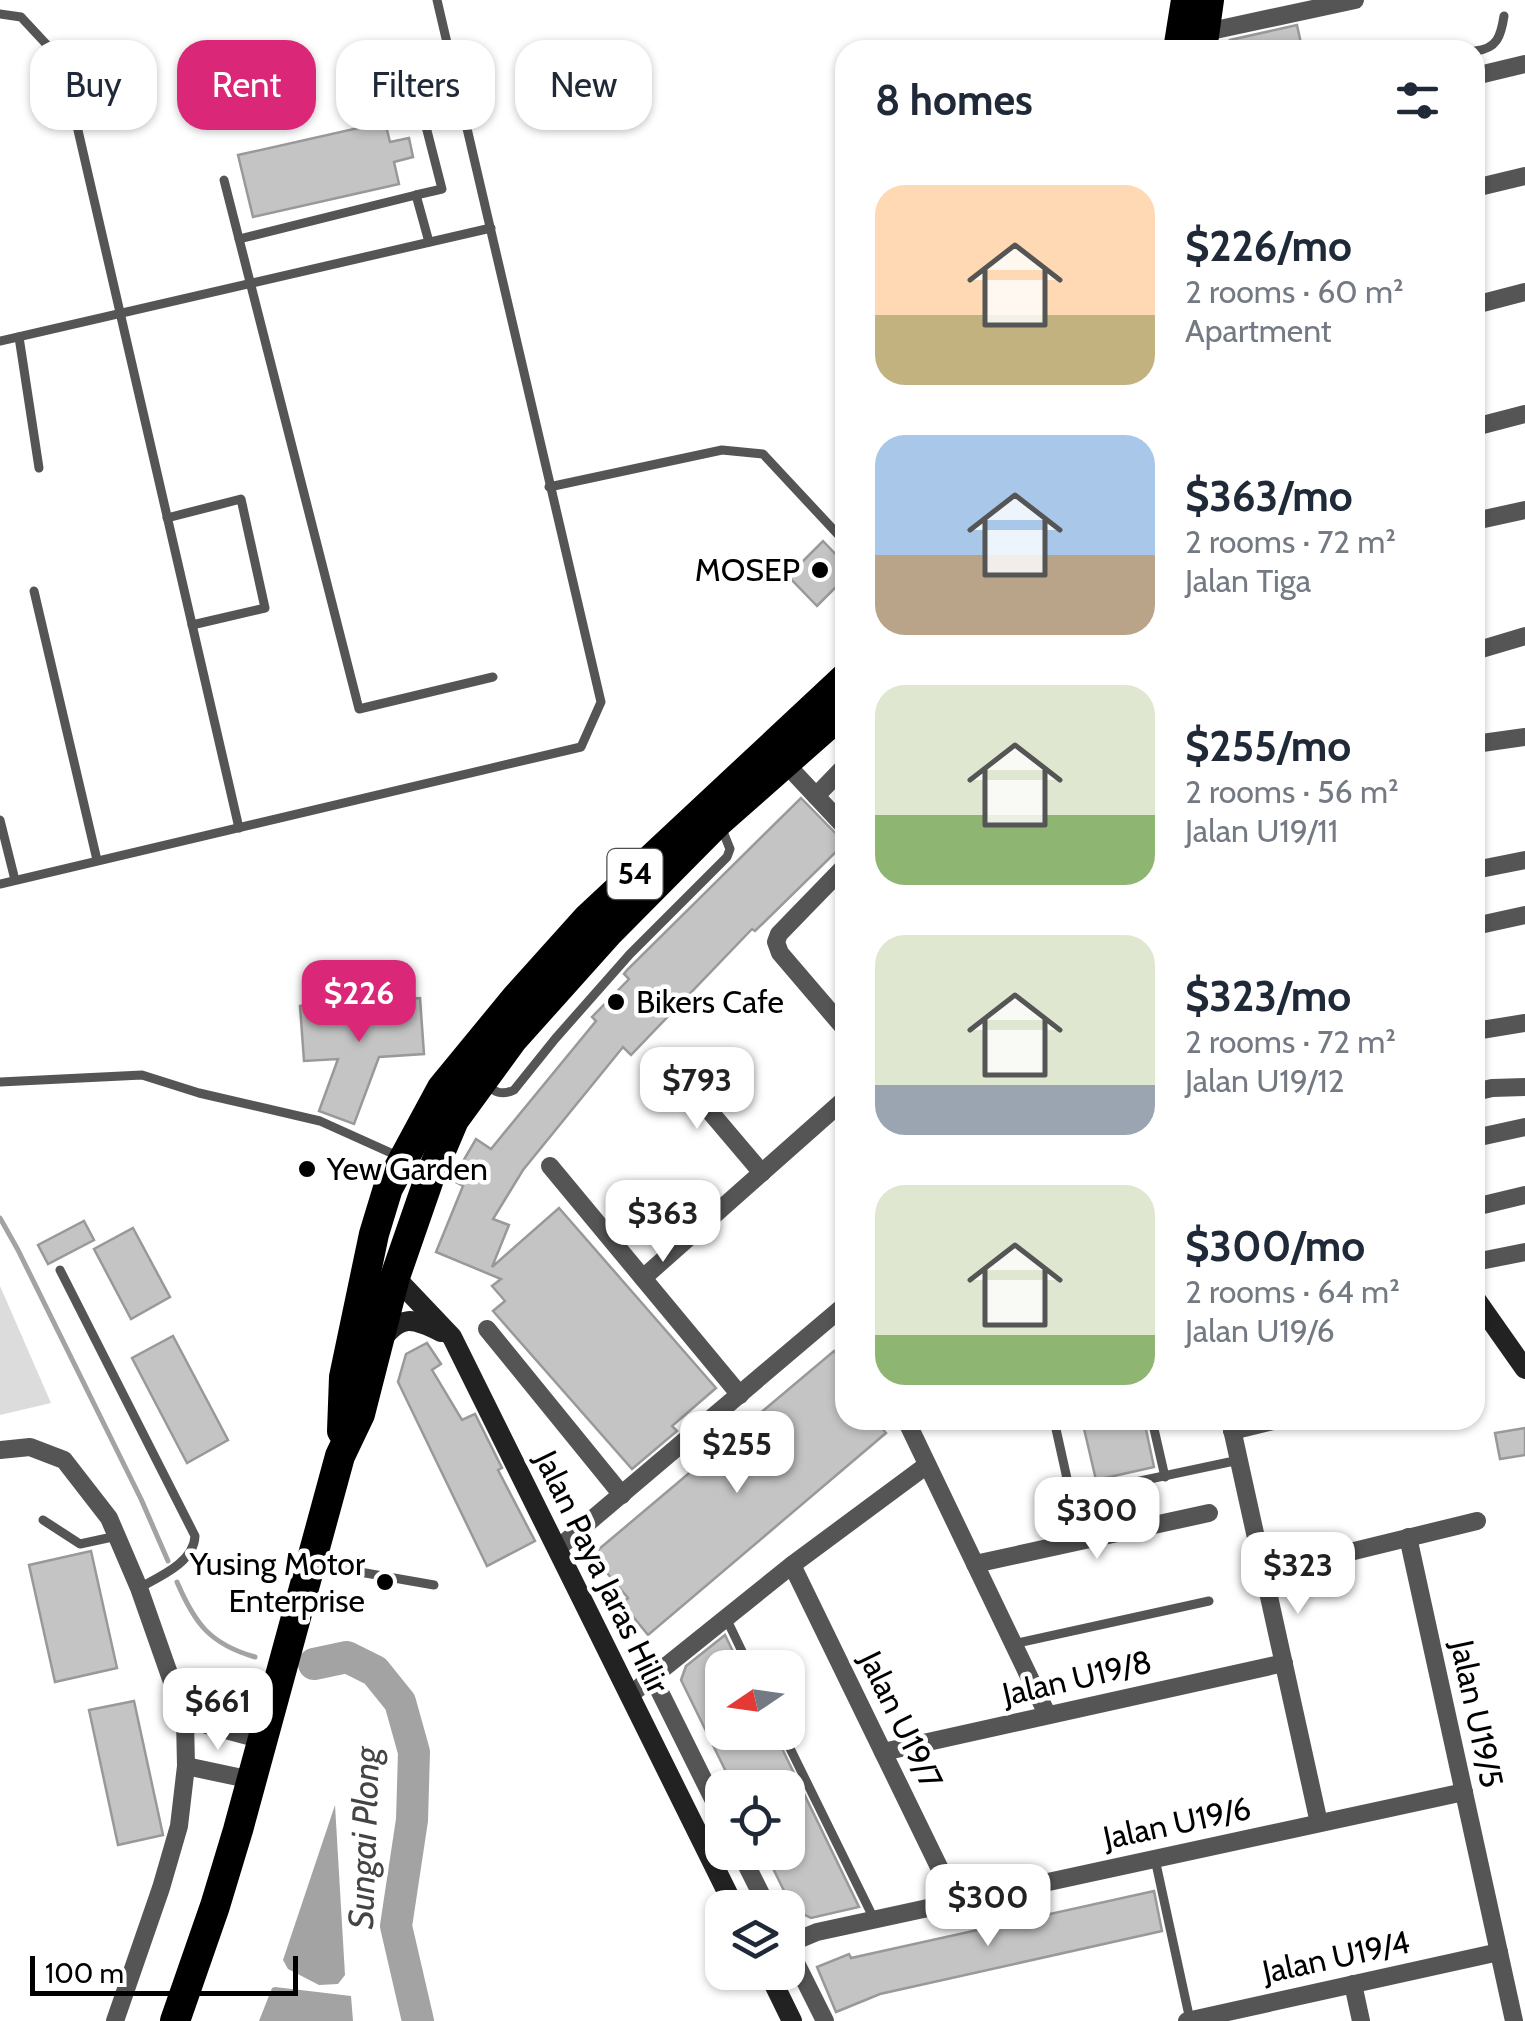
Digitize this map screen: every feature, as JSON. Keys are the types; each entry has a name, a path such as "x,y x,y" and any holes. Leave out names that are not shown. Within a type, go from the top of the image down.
{"highway":[{"path":"1180,40 1186,0"},
{"path":"1204,40 1209,0"},
{"name":"54","path":"340,1456 344,1377 374,1234 388,1188 442,1088 587,919 835,687"},
{"name":"54","path":"175,2021 215,1906 340,1456 360,1414 395,1277 454,1120 531,1019 608,932 718,822 835,719"},
{"path":"344,1377 352,1363 369,1301 380,1284 395,1277 386,1250 392,1216 442,1088"}],"street":[{"path":"1208,40 1355,0"},
{"path":"1485,74 1525,64"},
{"path":"1485,186 1525,176"},
{"path":"1485,302 1525,292"},
{"path":"1485,424 1525,414"},
{"path":"1485,519 1525,510"},
{"path":"1485,648 1525,636"},
{"path":"1485,743 1525,737"},
{"path":"786,764 835,816"},
{"path":"816,796 835,776"},
{"path":"1485,868 1525,860"},
{"path":"835,876 776,942 780,952 835,1017"},
{"path":"1485,924 1525,915"},
{"path":"1485,1029 1525,1022"},
{"path":"667,1060 762,1172"},
{"path":"1485,1090 1525,1088"},
{"path":"643,1278 835,1109"},
{"path":"1485,1136 1525,1128"},
{"path":"550,1166 740,1395"},
{"path":"1485,1205 1525,1195"},
{"path":"1485,1260 1525,1252"},
{"name":"Jalan Paya Jaras Hilir","path":"395,1277 452,1338 726,1890"},
{"path":"1485,1311 1523,1362"},
{"path":"557,1549 835,1314"},
{"path":"376,1347 393,1325 409,1321 423,1323 452,1338"},
{"path":"487,1329 622,1495"},
{"path":"911,1430 1047,1714"},
{"path":"1232,1430 1319,1824"},
{"path":"0,1450 30,1447 64,1460 109,1518 139,1588 184,1720 186,1766 179,1826 116,2021"},
{"path":"630,1695 792,1565 927,1465"},
{"path":"975,1564 1209,1513"},
{"path":"1264,1572 1477,1521"},
{"name":"Jalan U19/5","path":"1408,1538 1514,2021"},
{"name":"Jalan U19/7","path":"792,1565 956,1902"},
{"name":"Jalan U19/8","path":"883,1752 1284,1662"},
{"path":"653,1678 705,1783"},
{"path":"184,1720 264,1740"},
{"path":"186,1766 252,1780"},
{"name":"Jalan U19/6","path":"805,1938 874,1919 1464,1792"},
{"name":"Jalan U19/4","path":"1188,2021 1499,1952"},
{"path":"805,1980 825,2021"},
{"path":"1353,1984 1362,2021"},
{"path":"777,1990 792,2021"}],"lane":[{"path":"0,884 581,747 601,702 437,0"},
{"path":"0,14 21,16 62,61 239,828"},
{"path":"1485,50 1496,44 1504,16"},
{"path":"239,240 442,189 427,130"},
{"path":"224,180 359,709 493,677"},
{"path":"416,196 429,242"},
{"path":"0,341 491,228"},
{"path":"19,337 39,468"},
{"path":"549,487 722,450 763,454 835,531"},
{"path":"168,518 241,500 266,608 192,625"},
{"path":"34,591 97,860"},
{"path":"0,820 15,880"},
{"path":"482,1082 496,1092 514,1090 630,954 727,857 729,845 718,822"},
{"path":"608,932 630,954"},
{"path":"531,1019 555,1040"},
{"path":"0,1082 142,1075 199,1093 320,1121 403,1158"},
{"path":"60,1270 195,1536 194,1548 186,1556 166,1574 139,1588"},
{"path":"1056,1430 1068,1483 1074,1492 1084,1494 1239,1460"},
{"path":"1154,1430 1165,1477"},
{"path":"42,1520 80,1544 117,1536"},
{"path":"311,1564 434,1585"},
{"path":"1013,1644 1209,1601"},
{"path":"726,1618 741,1650"},
{"path":"791,1750 874,1919"},
{"path":"1155,1859 1188,2021"}],"shaded area":[{"path":"0,1286 51,1403 0,1415"},
{"path":"335,1805 345,1975 338,1984 319,1985 288,1969 283,1960"},
{"path":"275,1987 351,1996 353,2021 259,2021"}],"building":[{"path":"1297,25 1300,40 1230,40"},
{"path":"349,130 387,130 390,142 409,138 413,157 394,162 399,184 253,217 238,155"},
{"name":"MOSEP","path":"823,541 835,554 835,588 817,606 788,576"},
{"path":"801,798 835,833 835,853 755,931 752,929 631,1055 623,1047 523,1170 493,1219 509,1225 492,1267 559,1208 716,1388 672,1426 677,1431 632,1469 493,1311 505,1301 492,1286 501,1279 436,1252 463,1186 452,1180 476,1139 491,1149 596,1021 592,1017 629,979 624,974"},
{"path":"420,998 424,1054 379,1057 354,1124 319,1111 338,1059 304,1061 300,1006"},
{"path":"84,1221 94,1240 48,1264 38,1245"},
{"path":"133,1228 170,1297 131,1319 94,1249"},
{"path":"173,1336 228,1440 187,1463 132,1358"},
{"path":"427,1343 441,1364 432,1370 462,1420 475,1414 502,1468 498,1470 535,1541 487,1566 398,1382 406,1354"},
{"path":"834,1351 835,1430 886,1433 648,1635 622,1603 628,1598 592,1555"},
{"path":"1525,1428 1525,1455 1500,1459 1495,1433"},
{"path":"1084,1430 1146,1430 1154,1467 1096,1480"},
{"path":"91,1551 117,1668 55,1682 29,1565"},
{"path":"725,1635 732,1650 706,1650"},
{"path":"705,1651 705,1729 681,1680 686,1666"},
{"path":"134,1701 163,1835 118,1845 89,1710"},
{"path":"715,1750 783,1750 792,1770 725,1770"},
{"path":"805,1796 859,1907 811,1918 805,1915 805,1890 784,1890 774,1870 805,1870"},
{"path":"1154,1891 1162,1931 880,1994 836,2012 817,1967 849,1954 851,1958"}],"waterway":[{"name":"Sungai Plong","path":"0,1218 141,1499 168,1561"},
{"name":"Sungai Plong","path":"177,1582 190,1610 215,1639 255,1657"},
{"name":"Sungai Plong","path":"314,1664 347,1657 375,1671 400,1702 414,1752 412,1820 396,1926 418,2021"}],"place":[{"name":"MOSEP","path":"820,570"},
{"name":"Bikers Cafe","path":"616,1002"},
{"name":"Yew Garden","path":"307,1169"},
{"name":"Yusing Motor Enterprise","path":"385,1582"}]}
